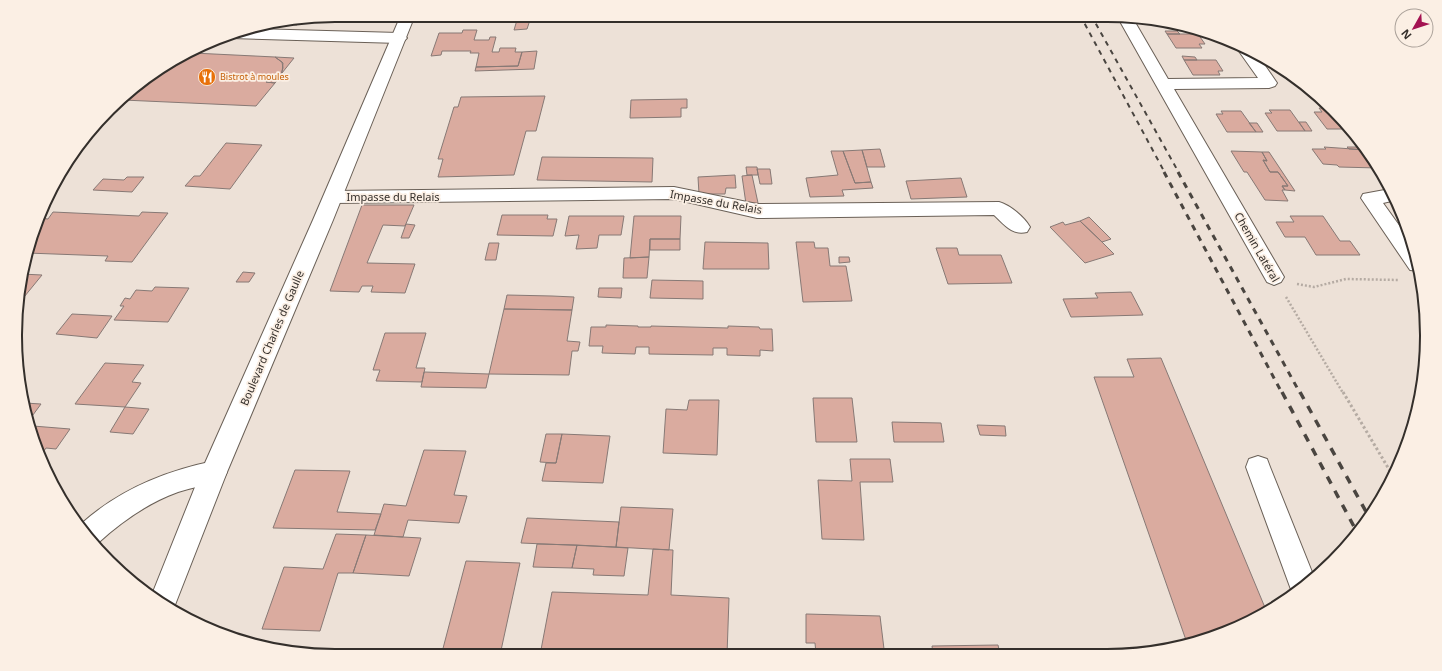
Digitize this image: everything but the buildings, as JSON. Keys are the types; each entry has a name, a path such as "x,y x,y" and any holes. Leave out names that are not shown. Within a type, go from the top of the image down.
{"street":[{"name":"Boulevard Charles de Gaulle","path":"164,598 214,472 333,197 405,22"},
{"name":"Chemin Latéral","path":"1127,23 1274,277"},
{"path":"252,34 399,38"},
{"path":"1162,84 1269,83 1251,57"},
{"name":"Impasse du Relais","path":"333,197 674,193 757,211 999,208 1020,227"},
{"path":"1387,196 1370,198 1409,253"},
{"path":"1258,467 1301,581"},
{"path":"91,531 127,503 190,476 214,472"}],"path":[{"path":"1274,277 1288,283 1314,287 1346,279 1395,281 1414,275"},
{"name":"Chemin Latéral","path":"1274,277 1389,471"}],"railway":[{"path":"1084,22 1165,173"},
{"path":"1095,22 1179,173"},
{"path":"1164,172 1282,393"},
{"path":"1178,172 1300,393"},
{"path":"1282,392 1354,527"},
{"path":"1300,392 1366,511"}],"place":[{"name":"Bistrot à moules","path":"207,77"}]}
